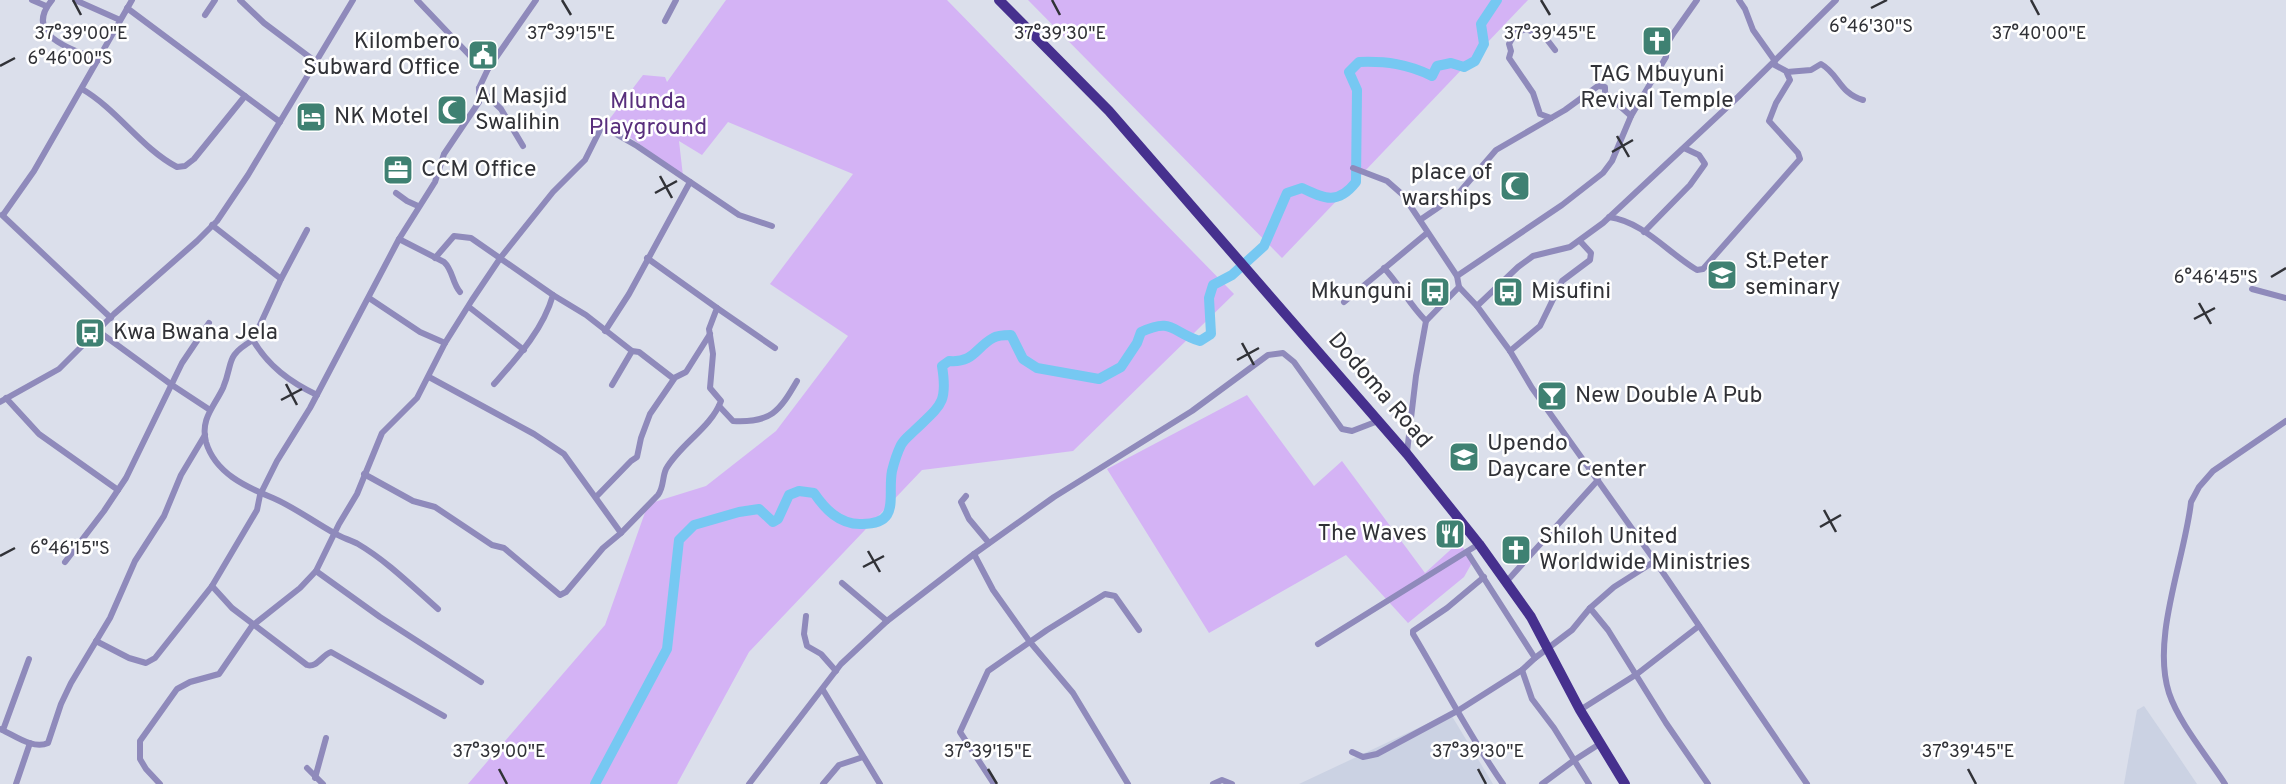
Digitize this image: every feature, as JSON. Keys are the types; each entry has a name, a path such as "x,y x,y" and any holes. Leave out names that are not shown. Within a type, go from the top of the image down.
{"highway":[{"name":"Dodoma Road","path":"999,0 1110,111 1407,454 1479,544 1507,580 1625,784"}],"street":[{"path":"32,0 51,2 43,25 54,40 98,60"},
{"path":"75,0 120,20"},
{"path":"111,318 2,215 34,171 132,0"},
{"path":"205,15 215,0"},
{"path":"240,0 264,23 316,62"},
{"path":"118,490 39,435 3,400 59,369 212,225 248,175 353,0"},
{"path":"416,0 474,60 488,69"},
{"path":"96,641 129,658 146,663 164,647 212,586 257,510 260,495 277,461 317,395 399,239 435,182 449,145 479,102 478,88 488,69 536,0"},
{"path":"665,21 676,0"},
{"path":"1457,276 1594,183 1612,161 1631,116 1666,57 1667,44 1697,0"},
{"path":"1609,217 1620,219 1659,240 1697,270 1703,269 1800,159 1798,153 1769,121 1776,103 1789,85 1790,78 1787,72 1774,62 1753,30 1739,0"},
{"path":"1478,306 1533,256 1570,247 1609,217 1836,0"},
{"path":"127,8 280,122"},
{"path":"1550,118 1540,114 1533,93 1509,58 1509,44 1515,33 1526,29 1546,38 1555,50"},
{"path":"1787,72 1811,70 1821,64 1827,67 1849,95 1863,100"},
{"path":"1420,220 1458,194 1496,150 1602,85 1612,101 1631,116"},
{"path":"478,88 501,109 523,146"},
{"path":"82,89 172,164 182,167 194,159 245,96"},
{"path":"160,784 140,759 140,741 177,689 190,682 219,674 255,625 316,572 357,494 382,433 417,398 445,344 501,257 553,192 584,160 601,126 637,146 738,215 772,226"},
{"path":"1644,232 1690,185 1705,164 1699,155 1684,148"},
{"path":"1353,168 1392,184 1403,195 1457,276 1459,287 1478,306 1510,351 1532,388 1655,561 1807,784"},
{"path":"605,331 629,294 690,182"},
{"path":"396,193 418,205"},
{"path":"212,225 281,279"},
{"path":"307,230 253,340 237,351 230,360 224,386 205,419 205,435 209,449 221,469 260,495 274,499 335,534 359,544 438,609"},
{"path":"1344,302 1427,233"},
{"path":"435,258 450,240 458,235 471,237 674,378"},
{"path":"399,239 449,266 455,286 460,292"},
{"path":"1510,351 1540,326 1562,281 1590,260 1591,253 1580,241"},
{"path":"647,258 775,348"},
{"path":"1384,268 1401,288 1406,300 1426,321"},
{"path":"1407,454 1416,376 1426,321 1459,287"},
{"path":"2252,289 2286,298"},
{"path":"494,384 524,350 541,323 553,295"},
{"path":"369,298 420,332 445,344"},
{"path":"469,307 524,350"},
{"path":"363,474 413,500 435,507 492,545 504,548 559,595 566,592 603,548 658,495 667,469 680,450 719,406 721,401 710,388 713,354 709,329 718,307"},
{"path":"65,562 118,490 134,463 181,363 209,323"},
{"path":"98,331 210,410"},
{"path":"674,378 686,372 710,334"},
{"path":"253,340 261,352 292,383 317,395"},
{"path":"612,385 632,351"},
{"path":"749,784 836,671 887,621 1054,497 1192,411 1262,359 1275,353 1283,353 1294,362 1342,429 1352,431 1378,421"},
{"path":"429,377 534,434 564,454 621,533"},
{"path":"596,497 637,457 650,414 674,382 674,378"},
{"path":"719,406 733,421 767,418 780,408 797,381"},
{"path":"2225,784 2183,721 2169,693 2163,663 2168,623 2192,502 2199,487 2213,471 2286,421"},
{"path":"29,659 1,730 41,746 48,743 61,704 115,610 135,561 168,508 181,475 205,435"},
{"path":"1507,580 1598,480"},
{"path":"966,496 961,502 969,519 989,544"},
{"path":"1318,644 1479,544"},
{"path":"1467,552 1535,658"},
{"path":"974,554 993,590 1030,642 1073,693 1128,784"},
{"path":"1352,752 1363,757 1377,754 1459,710 1522,670 1572,631 1590,608 1614,587 1655,561"},
{"path":"316,572 481,682"},
{"path":"1484,577 1447,608 1413,631 1413,634 1459,710 1486,762 1503,784"},
{"path":"842,583 887,621"},
{"path":"212,586 232,608 307,666 315,664 331,652 444,716"},
{"path":"994,784 960,732 988,671 1083,607 1110,594 1115,596 1139,630"},
{"path":"1590,608 1608,630 1708,784"},
{"path":"806,616 804,634 807,646 821,654 836,671"},
{"path":"1580,710 1637,674 1699,626"},
{"path":"1522,670 1532,699 1554,728 1589,784"},
{"path":"823,690 880,784"},
{"path":"315,778 326,738"},
{"path":"16,784 30,743"},
{"path":"1542,784 1601,743"},
{"path":"823,784 839,765 863,757"},
{"path":"307,768 323,784"},
{"path":"1213,784 1222,780 1232,784"}],"shaded area":[{"path":"2144,706 2197,784 2124,784 2137,710"},
{"path":"1450,713 1493,784 1299,784"}],"green space":[{"name":"Mlunda Playground","path":"726,0 947,0 1234,294 1073,451 922,470 749,652 677,784 468,784 605,625 648,504 706,486 776,431 848,336 770,284 853,174 728,122 702,155 679,141 683,176 608,121 643,75 665,77 667,82"},
{"path":"1028,0 1528,0 1282,258"},
{"path":"1247,395 1314,486 1342,461 1425,573 1459,542 1473,561 1464,577 1408,623 1346,555 1209,633 1107,469"}],"waterway":[{"path":"595,784 667,649 679,540 694,525 759,509 773,522 778,519 789,495 799,491 814,493 828,510 846,521 860,524 882,520 890,508 892,471 901,445 937,409 943,396 942,366 949,361 964,360 995,337 1011,335 1023,359 1037,368 1099,379 1121,367 1141,332 1166,326 1200,341 1211,334 1209,298 1213,285 1232,275 1264,246 1287,193 1302,188 1331,198 1343,194 1356,182 1357,90 1349,72 1359,62 1397,64 1432,76 1437,66 1451,63 1464,67 1475,61 1484,44 1481,24 1497,0"}],"place":[{"name":"TAG Mbuyuni Revival Temple","path":"1657,41"},
{"name":"Kilombero Subward Office","path":"483,55"},
{"name":"Al Masjid Swalihin","path":"452,110"},
{"name":"NK Motel","path":"311,117"},
{"name":"CCM Office","path":"398,170"},
{"name":"place of warships","path":"1515,186"},
{"name":"St.Peter seminary","path":"1722,275"},
{"name":"Mkunguni","path":"1435,292"},
{"name":"Misufini","path":"1508,292"},
{"name":"Kwa Bwana Jela","path":"90,333"},
{"name":"New Double A Pub","path":"1552,396"},
{"name":"Upendo Daycare Center","path":"1464,457"},
{"name":"The Waves","path":"1450,534"},
{"name":"Shiloh United Worldwide Ministries","path":"1516,550"}]}
